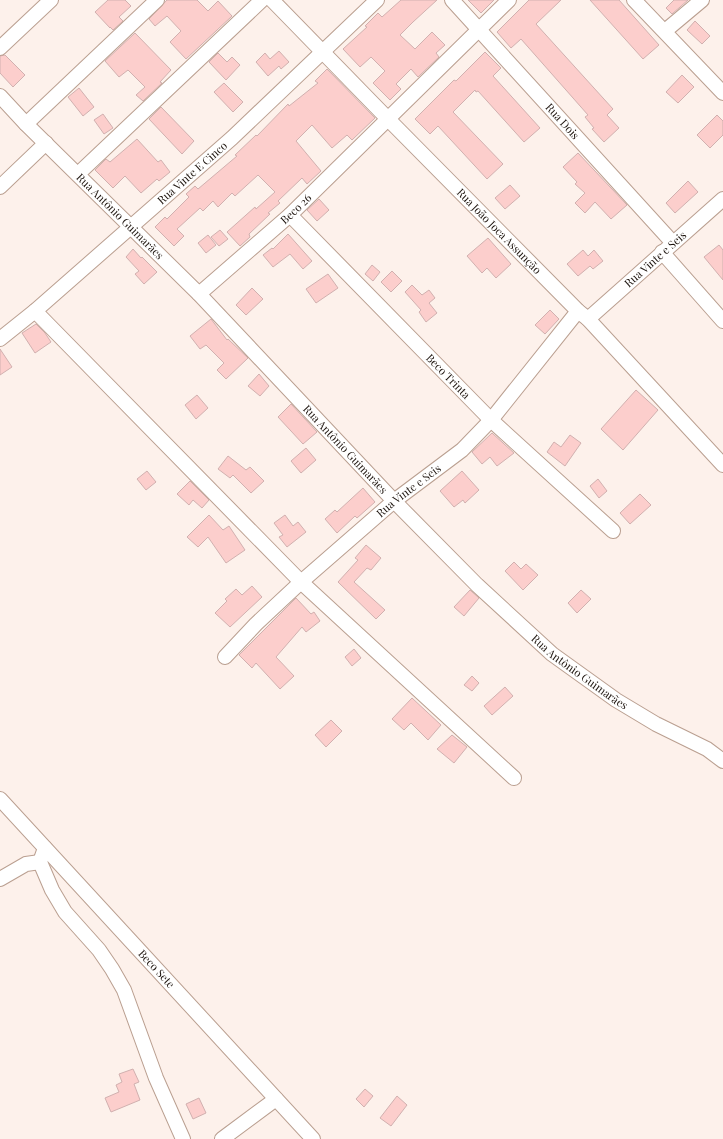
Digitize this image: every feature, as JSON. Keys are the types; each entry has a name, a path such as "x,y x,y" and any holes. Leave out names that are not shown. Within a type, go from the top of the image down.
{"street":[{"path":"0,48 51,0"},
{"path":"26,124 157,0"},
{"path":"78,174 262,0"},
{"name":"Rua João Joca Assunção","path":"272,0 583,315 723,465"},
{"name":"Rua Vinte E Cinco","path":"0,339 35,311 232,138 377,0"},
{"name":"Rua Dois","path":"452,0 673,243"},
{"name":"Beco 26","path":"199,294 290,215 509,0"},
{"path":"634,0 723,93"},
{"path":"665,31 702,0"},
{"name":"Rua Antônio Guimarães","path":"0,96 26,124 199,294 394,501 477,584 552,654 616,700 656,724 707,749 723,761"},
{"path":"0,187 46,143"},
{"name":"Rua Vinte e Seis","path":"224,657 256,624 301,582 394,501 462,450 491,420 583,315 673,243 723,199"},
{"name":"Beco Trinta","path":"290,215 491,420 613,531"},
{"path":"662,252 723,321"},
{"path":"35,311 301,582 514,778"},
{"name":"Beco Sete","path":"0,799 313,1139"},
{"path":"45,848 40,862 52,890 65,912 99,950 112,968 124,990 156,1078 183,1139"},
{"path":"0,879 26,864 40,862"},
{"path":"222,1139 276,1099"}],"building":[{"path":"108,0 125,0 131,6 119,17 123,21 113,30 95,12"},
{"path":"167,0 197,0 208,11 218,1 232,16 186,59 170,42 181,31 167,16 155,26 149,19"},
{"path":"401,0 437,0 400,35 415,49 432,32 445,45 436,53 439,57 418,77 411,69 396,84 401,89 390,100 373,83 385,71 371,57 360,67 343,49 367,27 365,26 378,13 382,17"},
{"path":"468,0 494,0 481,13"},
{"path":"529,0 561,0 536,24 613,109 607,115 619,128 604,142 592,129 594,128 585,117 588,115 521,39 511,48 497,32"},
{"path":"590,0 619,0 659,45 643,59"},
{"path":"674,0 688,0 672,14 666,8"},
{"path":"695,21 710,36 702,44 687,30"},
{"path":"135,33 171,70 160,82 162,83 143,101 136,95 145,87 128,70 119,77 105,61"},
{"path":"279,51 289,62 281,69 279,66 268,76 256,62 265,53 270,59"},
{"path":"485,52 501,68 493,76 540,128 524,142 478,91 476,92 475,90 453,112 503,164 487,179 438,126 430,134 415,119 454,80 456,81"},
{"path":"218,53 227,62 232,57 240,65 226,80 209,62"},
{"path":"5,55 25,75 13,87 0,73 0,56"},
{"path":"327,69 375,118 352,140 347,135 332,148 312,125 296,141 321,171 307,184 302,178 278,201 280,203 268,213 270,214 249,234 250,237 240,246 227,232 255,207 256,209 275,192 258,175 235,196 232,193 218,207 213,201 203,211 200,208 177,229 184,236 174,246 155,227 165,217 167,219 189,197 186,194 195,186 198,189 237,156 235,155 256,135 257,136 288,104 289,106 318,83 315,81"},
{"path":"682,75 694,87 678,103 666,92"},
{"path":"224,83 243,102 233,112 214,92"},
{"path":"79,88 94,107 83,116 68,97"},
{"path":"161,107 194,141 182,154 149,119"},
{"path":"103,114 113,128 104,134 94,120"},
{"path":"717,115 723,121 723,135 710,148 697,135"},
{"path":"137,139 158,162 161,160 170,172 159,181 157,179 141,193 125,176 113,188 95,170 106,159 110,162"},
{"path":"578,153 627,205 611,219 595,202 585,213 575,203 585,193 575,184 577,182 563,167"},
{"path":"688,181 698,192 675,213 666,203"},
{"path":"510,185 520,196 505,209 495,198"},
{"path":"319,199 329,210 317,221 307,210"},
{"path":"220,230 228,239 219,246 211,237"},
{"path":"288,234 312,261 303,269 290,254 273,267 263,255 272,248 273,249"},
{"path":"208,235 216,245 206,253 198,243"},
{"path":"488,238 511,264 496,278 487,268 482,273 467,256"},
{"path":"719,245 723,250 723,280 704,257"},
{"path":"133,249 157,272 144,284 135,274 139,271 126,257"},
{"path":"583,250 588,256 594,250 603,261 593,269 590,266 578,276 567,264"},
{"path":"372,265 380,272 373,281 365,274"},
{"path":"392,271 402,281 391,292 381,282"},
{"path":"328,274 338,288 316,303 306,289"},
{"path":"412,285 422,295 429,290 435,298 429,303 437,313 426,322 419,312 421,310 405,292"},
{"path":"252,288 263,299 246,315 236,305"},
{"path":"550,310 559,319 545,334 535,325"},
{"path":"211,319 227,340 228,339 248,358 226,379 217,370 224,363 206,345 200,349 190,336"},
{"path":"36,324 51,342 35,353 22,333"},
{"path":"0,349 12,367 0,375"},
{"path":"259,374 269,386 260,396 248,386"},
{"path":"636,390 658,410 623,450 601,429"},
{"path":"197,395 208,408 196,419 185,405"},
{"path":"291,404 317,432 303,444 278,417"},
{"path":"492,433 514,453 497,466 490,457 482,464 472,452"},
{"path":"570,435 581,443 565,466 547,452 554,442 561,447"},
{"path":"306,448 316,460 301,473 291,461"},
{"path":"228,456 246,470 250,467 264,481 251,493 233,475 230,478 218,469"},
{"path":"147,471 156,482 146,490 137,479"},
{"path":"462,471 479,490 465,503 463,500 454,507 440,491"},
{"path":"598,479 607,491 599,498 590,486"},
{"path":"190,481 209,500 202,508 193,500 189,505 177,494"},
{"path":"363,488 375,502 357,518 355,516 337,533 325,519 335,510 337,512"},
{"path":"640,494 651,505 630,524 620,513"},
{"path":"209,515 223,530 229,526 245,550 226,563 208,537 198,547 187,537"},
{"path":"285,515 293,526 298,522 306,532 287,547 279,537 283,535 274,523"},
{"path":"366,545 381,558 371,570 367,568 354,582 385,610 376,619 338,582 358,560 355,558"},
{"path":"514,562 521,569 526,564 538,575 523,590 505,571"},
{"path":"252,586 262,597 230,627 215,613 227,601 225,599 236,589 242,595"},
{"path":"470,590 479,598 464,616 454,607"},
{"path":"581,590 591,599 577,613 568,603"},
{"path":"296,598 311,614 314,612 320,621 306,632 302,627 276,657 294,676 280,689 256,663 252,668 239,655"},
{"path":"354,649 361,658 352,666 345,657"},
{"path":"472,676 479,683 472,691 464,685"},
{"path":"505,687 513,696 492,715 484,706"},
{"path":"412,698 441,725 428,740 411,723 404,730 392,719"},
{"path":"331,720 342,731 326,747 315,735"},
{"path":"452,735 467,747 454,763 437,749"},
{"path":"133,1069 139,1082 134,1084 140,1100 111,1112 105,1098 119,1092 116,1085 122,1082 119,1074"},
{"path":"365,1089 373,1096 364,1107 356,1099"},
{"path":"397,1096 407,1105 391,1126 380,1118"},
{"path":"199,1098 206,1113 193,1119 186,1104"}]}
